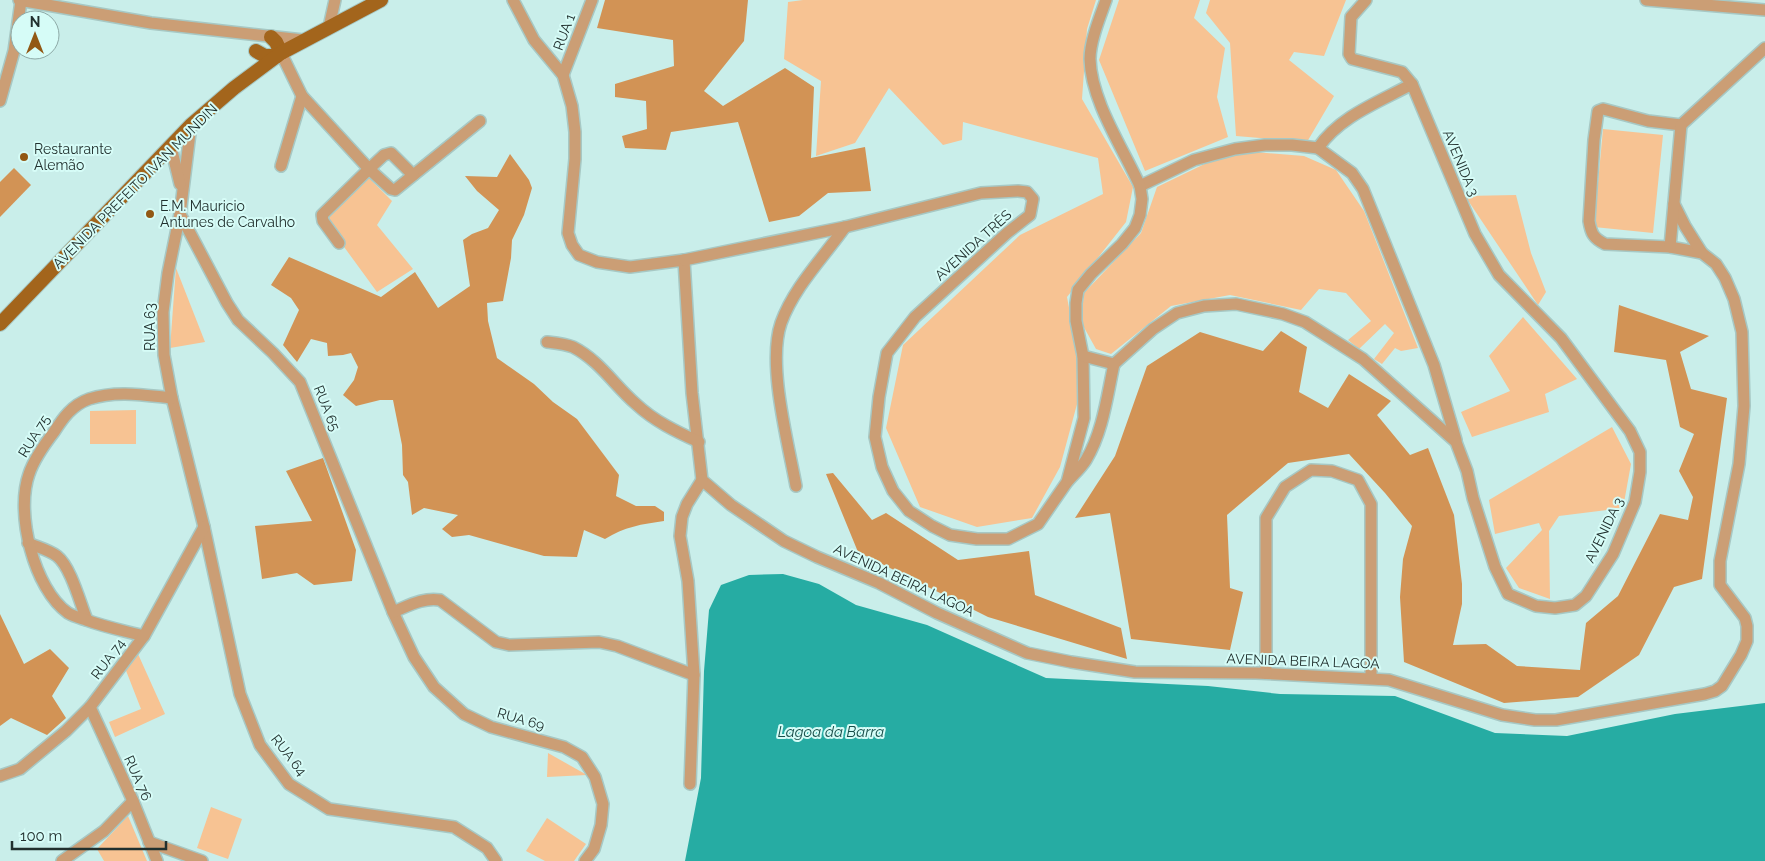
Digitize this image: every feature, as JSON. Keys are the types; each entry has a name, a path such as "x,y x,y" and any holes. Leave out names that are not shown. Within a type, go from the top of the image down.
{"main road":[{"name":"AVENIDA PREFEITO IVAN MUNDIN","path":"0,324 191,125 234,88 279,54 381,0"},
{"path":"255,50 265,56 279,54 276,42 268,36"}],"street":[{"path":"328,27 335,0"},
{"path":"513,0 534,40 563,75 572,106 575,132 575,159 568,233 572,245 579,255 597,262 630,267 684,260 692,393 702,480 687,504 682,517 680,536 688,581 694,676 690,784"},
{"name":"RUA 1","path":"563,75 592,0"},
{"path":"1067,482 1084,418 1083,356 1076,321 1078,290 1135,228 1140,215 1142,199 1140,186 1108,121 1094,85 1090,58 1096,28 1106,0"},
{"path":"1318,148 1325,138 1352,116 1412,84 1402,72 1358,62 1352,59 1349,54 1351,16 1366,0"},
{"path":"1646,0 1765,10"},
{"path":"0,100 14,51 20,1 151,23 303,40"},
{"path":"247,34 255,50 257,60 255,72"},
{"path":"255,50 257,41 268,36"},
{"path":"1670,247 1681,125 1765,48"},
{"path":"279,54 302,96 369,169 393,190 480,121"},
{"name":"AVENIDA 3","path":"1114,364 1153,329 1177,313 1204,306 1236,304 1283,314 1305,322 1363,359 1456,442 1467,471 1472,498 1495,567 1508,594 1536,606 1555,608 1576,605 1586,596 1613,554 1635,502 1640,472 1640,452 1630,431 1561,338 1499,274 1475,234 1412,84"},
{"path":"281,166 302,96"},
{"path":"1681,125 1648,121 1601,109 1597,113 1589,221 1591,233 1597,240 1605,244 1670,247 1702,253"},
{"name":"RUA 63","path":"191,125 180,214 168,273 163,312 164,355 172,398 204,527"},
{"path":"1140,186 1194,160 1235,149 1265,145 1292,145 1318,148 1352,173 1363,189 1434,365 1456,442"},
{"path":"171,147 182,191"},
{"path":"339,243 323,221 322,215 384,155 391,153 413,175"},
{"name":"AVENIDA TRÊS","path":"684,260 845,227 981,193 1028,192 1033,199 1030,215 1007,233 916,316 887,353 879,397 876,437 882,467 893,490 910,511 932,526 950,535 977,539 1008,539 1038,524 1067,482"},
{"path":"1674,204 1702,253"},
{"name":"RUA 65","path":"180,214 238,320 300,382 393,612"},
{"path":"796,486 780,398 776,348 781,323 800,286 845,227"},
{"name":"AVENIDA BEIRA LAGOA","path":"702,480 731,505 784,541 879,583 937,613 1027,653 1135,672 1266,673 1389,680 1502,715 1534,720 1556,720 1706,694 1722,686 1741,655 1747,633 1744,618 1720,585 1719,577 1720,561 1739,464 1744,406 1742,332 1734,299 1725,278 1716,264 1702,253"},
{"path":"547,342 572,346 604,370 635,404 646,413 699,442"},
{"path":"1067,482 1086,460 1098,431 1114,364 1083,356"},
{"name":"RUA 75","path":"144,636 104,626 69,614 55,601 46,586 28,543 24,505 28,475 40,451 68,412 88,399 121,393 172,398"},
{"path":"1266,673 1266,518 1285,487 1311,470 1332,471 1358,480 1371,504 1372,678"},
{"name":"RUA 74","path":"0,776 20,769 66,732 90,707 144,636 204,527"},
{"name":"RUA 64","path":"204,527 240,694 260,745 288,784 329,809 454,827 487,848 496,861"},
{"path":"28,543 56,555 62,561 68,571 87,620"},
{"path":"393,612 432,598 440,600 496,642 510,645 599,642 617,646 694,676"},
{"name":"RUA 69","path":"393,612 414,657 434,687 464,714 491,727 564,747 582,758 595,777 603,804 601,825 594,850 585,861"},
{"name":"RUA 76","path":"90,707 133,801 157,861"},
{"path":"62,861 104,830 133,801"},
{"path":"149,842 202,861"}],"shaded area":[{"path":"605,0 748,0 744,41 704,91 723,106 785,68 814,87 811,158 865,147 871,191 828,193 799,216 769,222 738,122 671,132 666,150 625,148 622,136 647,129 646,101 615,97 615,84 674,66 673,40 597,28"},
{"path":"803,0 1096,0 1087,29 1082,99 1133,187 1126,222 1067,297 1083,382 1060,467 1032,518 977,527 920,507 886,428 903,345 1020,235 1103,194 1098,158 963,122 962,140 943,145 889,88 855,143 816,156 821,81 784,59 788,2"},
{"path":"1119,0 1200,0 1194,18 1225,48 1217,97 1228,137 1145,171 1099,60"},
{"path":"1210,0 1346,0 1324,56 1294,52 1289,60 1334,96 1307,142 1236,136 1230,43 1206,13"},
{"path":"1603,129 1663,135 1653,233 1594,227"},
{"path":"1255,152 1304,156 1336,170 1364,211 1418,348 1401,351 1395,348 1382,364 1374,359 1394,333 1385,324 1359,349 1348,340 1371,321 1346,293 1319,289 1301,310 1230,295 1171,306 1111,354 1096,349 1081,322 1084,293 1141,233 1157,187 1219,157"},
{"path":"510,154 529,180 532,188 524,215 512,240 511,258 503,301 487,303 488,321 497,358 534,384 553,402 577,419 619,475 616,496 636,506 655,506 664,512 664,521 633,527 605,539 584,530 577,557 544,556 469,535 452,537 442,529 458,515 424,508 412,515 408,482 403,475 402,445 393,400 380,400 356,406 343,395 354,380 358,367 351,353 328,356 327,343 311,339 297,362 283,345 299,310 291,298 271,285 289,257 381,297 415,272 438,308 470,286 463,240 472,234 488,228 499,210 477,191 465,176 497,177"},
{"path":"14,168 31,185 0,217 0,182"},
{"path":"369,178 392,201 377,225 413,269 377,292 339,240 326,218"},
{"path":"1516,195 1531,253 1546,292 1538,305 1465,196"},
{"path":"176,268 205,342 170,348"},
{"path":"1619,305 1709,336 1680,352 1691,389 1727,398 1702,579 1674,587 1639,655 1578,697 1504,703 1404,662 1400,597 1403,559 1412,526 1349,454 1288,463 1227,515 1230,588 1243,592 1230,650 1131,639 1110,513 1075,518 1115,456 1147,366 1200,332 1263,351 1281,331 1307,347 1299,392 1328,408 1349,374 1391,401 1377,415 1410,455 1428,448 1454,515 1462,584 1462,604 1453,645 1486,644 1517,666 1580,670 1586,623 1618,596 1660,514 1688,520 1693,497 1679,471 1694,434 1680,427 1666,360 1614,352"},
{"path":"1523,317 1577,379 1545,394 1549,412 1472,437 1461,412 1510,391 1489,356"},
{"path":"136,410 136,444 90,444 90,411"},
{"path":"1612,427 1631,464 1623,508 1559,516 1549,531 1550,599 1519,588 1506,568 1542,530 1539,523 1495,534 1489,500"},
{"path":"323,458 356,550 352,581 314,585 297,573 262,579 255,526 312,521 286,471"},
{"path":"833,473 872,520 886,513 958,560 1029,551 1035,595 1121,628 1127,659 988,617 858,552 826,474"},
{"path":"0,614 24,664 50,649 69,668 52,696 66,718 47,735 11,718 0,726"},
{"path":"138,654 165,714 115,737 109,722 141,709 125,668"},
{"path":"548,753 587,775 547,777"},
{"path":"211,807 242,819 228,859 197,848"},
{"path":"128,816 147,861 104,861 97,849"},
{"path":"547,818 586,844 574,861 545,861 526,851"}],"water":[{"name":"Lagoa da Barra","path":"783,574 819,584 856,605 927,625 1046,678 1208,686 1280,694 1395,696 1495,733 1567,736 1675,714 1765,703 1765,861 685,861 701,778 704,671 709,610 721,585 749,575"}],"place":[{"name":"Restaurante Alemão","path":"24,157"},
{"name":"E.M. Mauricio Antunes de Carvalho","path":"150,214"}]}
